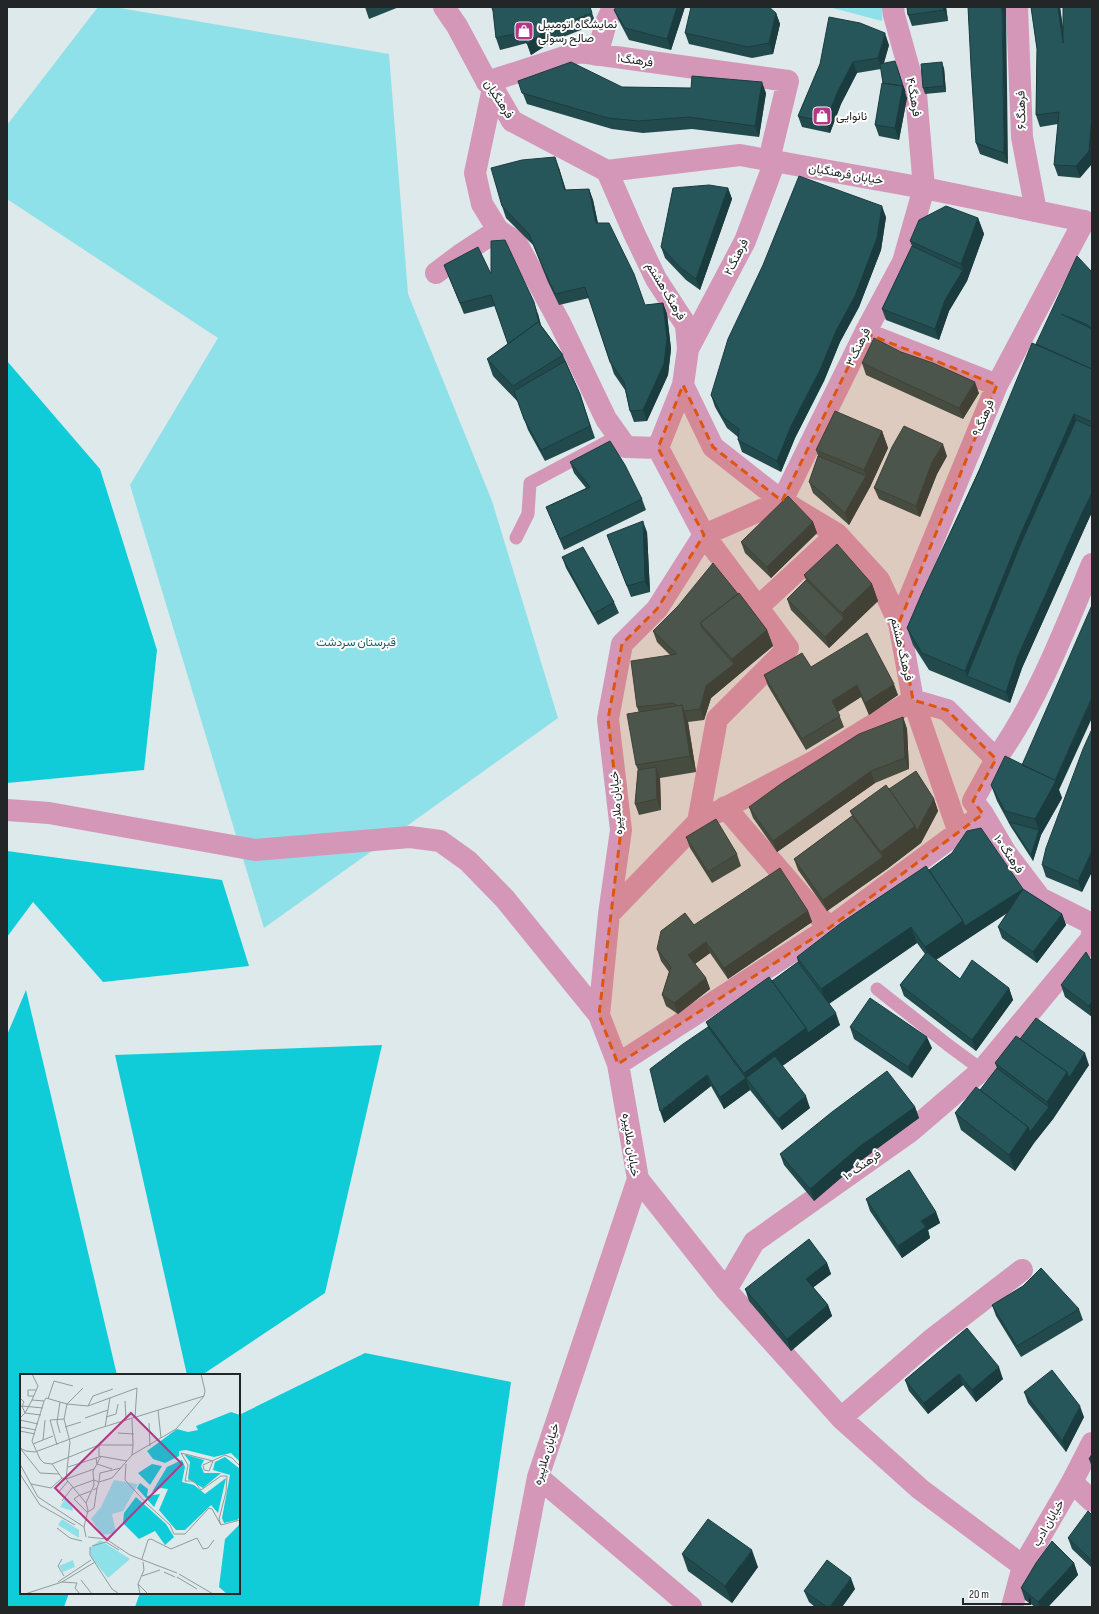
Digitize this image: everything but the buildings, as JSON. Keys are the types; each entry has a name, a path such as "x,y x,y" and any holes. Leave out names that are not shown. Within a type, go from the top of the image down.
{"street":[{"name":"فرهنگیان","path":"444,7 457,26 512,121 607,171"},
{"path":"597,55 606,23 613,7"},
{"name":"فرهنگ۴","path":"893,7 916,94 924,188"},
{"name":"فرهنگ۶","path":"1017,7 1022,137 1036,211"},
{"name":"فرهنگ۱","path":"490,85 580,52 788,81"},
{"name":"فرهنگ۲","path":"688,349 745,241 772,160 788,81"},
{"path":"490,85 475,173 482,204 498,230 516,242 560,323 606,419 618,436 626,447 658,448"},
{"name":"خیابان فرهنگیان","path":"607,171 740,155 924,188 1089,223"},
{"name":"فرهنگ هشتم","path":"607,171 656,279 686,325 688,349 684,385 713,447 782,501 837,534 879,580 898,623 913,700 959,833"},
{"name":"فرهنگ۳","path":"782,501 865,333 903,262 924,188"},
{"name":"فرهنگ۹","path":"898,623 997,385 1089,223"},
{"path":"436,273 498,230"},
{"path":"865,333 997,385"},
{"path":"658,448 684,385"},
{"path":"658,448 704,535 788,648 717,718 698,822"},
{"path":"704,535 782,501"},
{"path":"757,608 837,534"},
{"name":"خیابان ملاپیره","path":"513,1607 538,1477 638,1179 618,1064 599,1015 609,914 621,830 608,719 622,644 657,609 704,535"},
{"path":"609,914 698,822 813,762 913,700 947,710 996,759 1018,727 1028,708 1070,617 1092,564"},
{"name":"فرهنگ ۱۰","path":"726,1290 754,1242 911,1131 982,1070 1092,934 1040,898 1006,853 983,814 973,801 996,759"},
{"path":"725,807 828,928"},
{"path":"7,810 48,813 255,850 410,837 440,841 468,861 505,899 599,1015"},
{"path":"618,1064 828,928 983,814"},
{"path":"638,1179 726,1290 841,1418 920,1489 1023,1566"},
{"path":"841,1418 931,1340 1022,1270"},
{"name":"خیابان ادب","path":"1012,1607 1023,1566 1072,1482 1092,1443"},
{"path":"538,1477 691,1607"},
{"path":"1072,1482 1092,1501"}],"lane":[{"path":"516,538 528,514 530,483 618,436"},
{"path":"877,989 982,1070"}],"highlighted area":[{"path":"865,333 997,385 899,623 913,700 947,710 996,759 973,801 983,814 829,928 618,1064 599,1015 621,830 608,719 622,644 657,609 704,535 658,448 683,385 713,447 782,501"}],"green space":[{"name":"قبرستان سردشت","path":"98,7 114,7 389,54 408,294 492,501 558,718 264,928 130,485 218,338 7,199 7,125"},
{"path":"829,7 883,7 882,21"}],"shaded area":[{"path":"7,361 100,469 157,650 144,770 7,783"},
{"path":"7,851 222,880 249,966 103,982 33,902 7,937"},
{"path":"26,990 117,1374 20,1374 20,1594 69,1594 64,1607 7,1607 7,1035"},
{"path":"382,1045 325,1293 204,1374 187,1374 115,1055"},
{"path":"365,1353 511,1382 479,1607 135,1607 140,1594 240,1594 240,1415"}],"place":[{"name":"نمایشگاه اتومبیل صالح رسولی","path":"524,31"},
{"name":"نانوایی","path":"822,116"}]}
